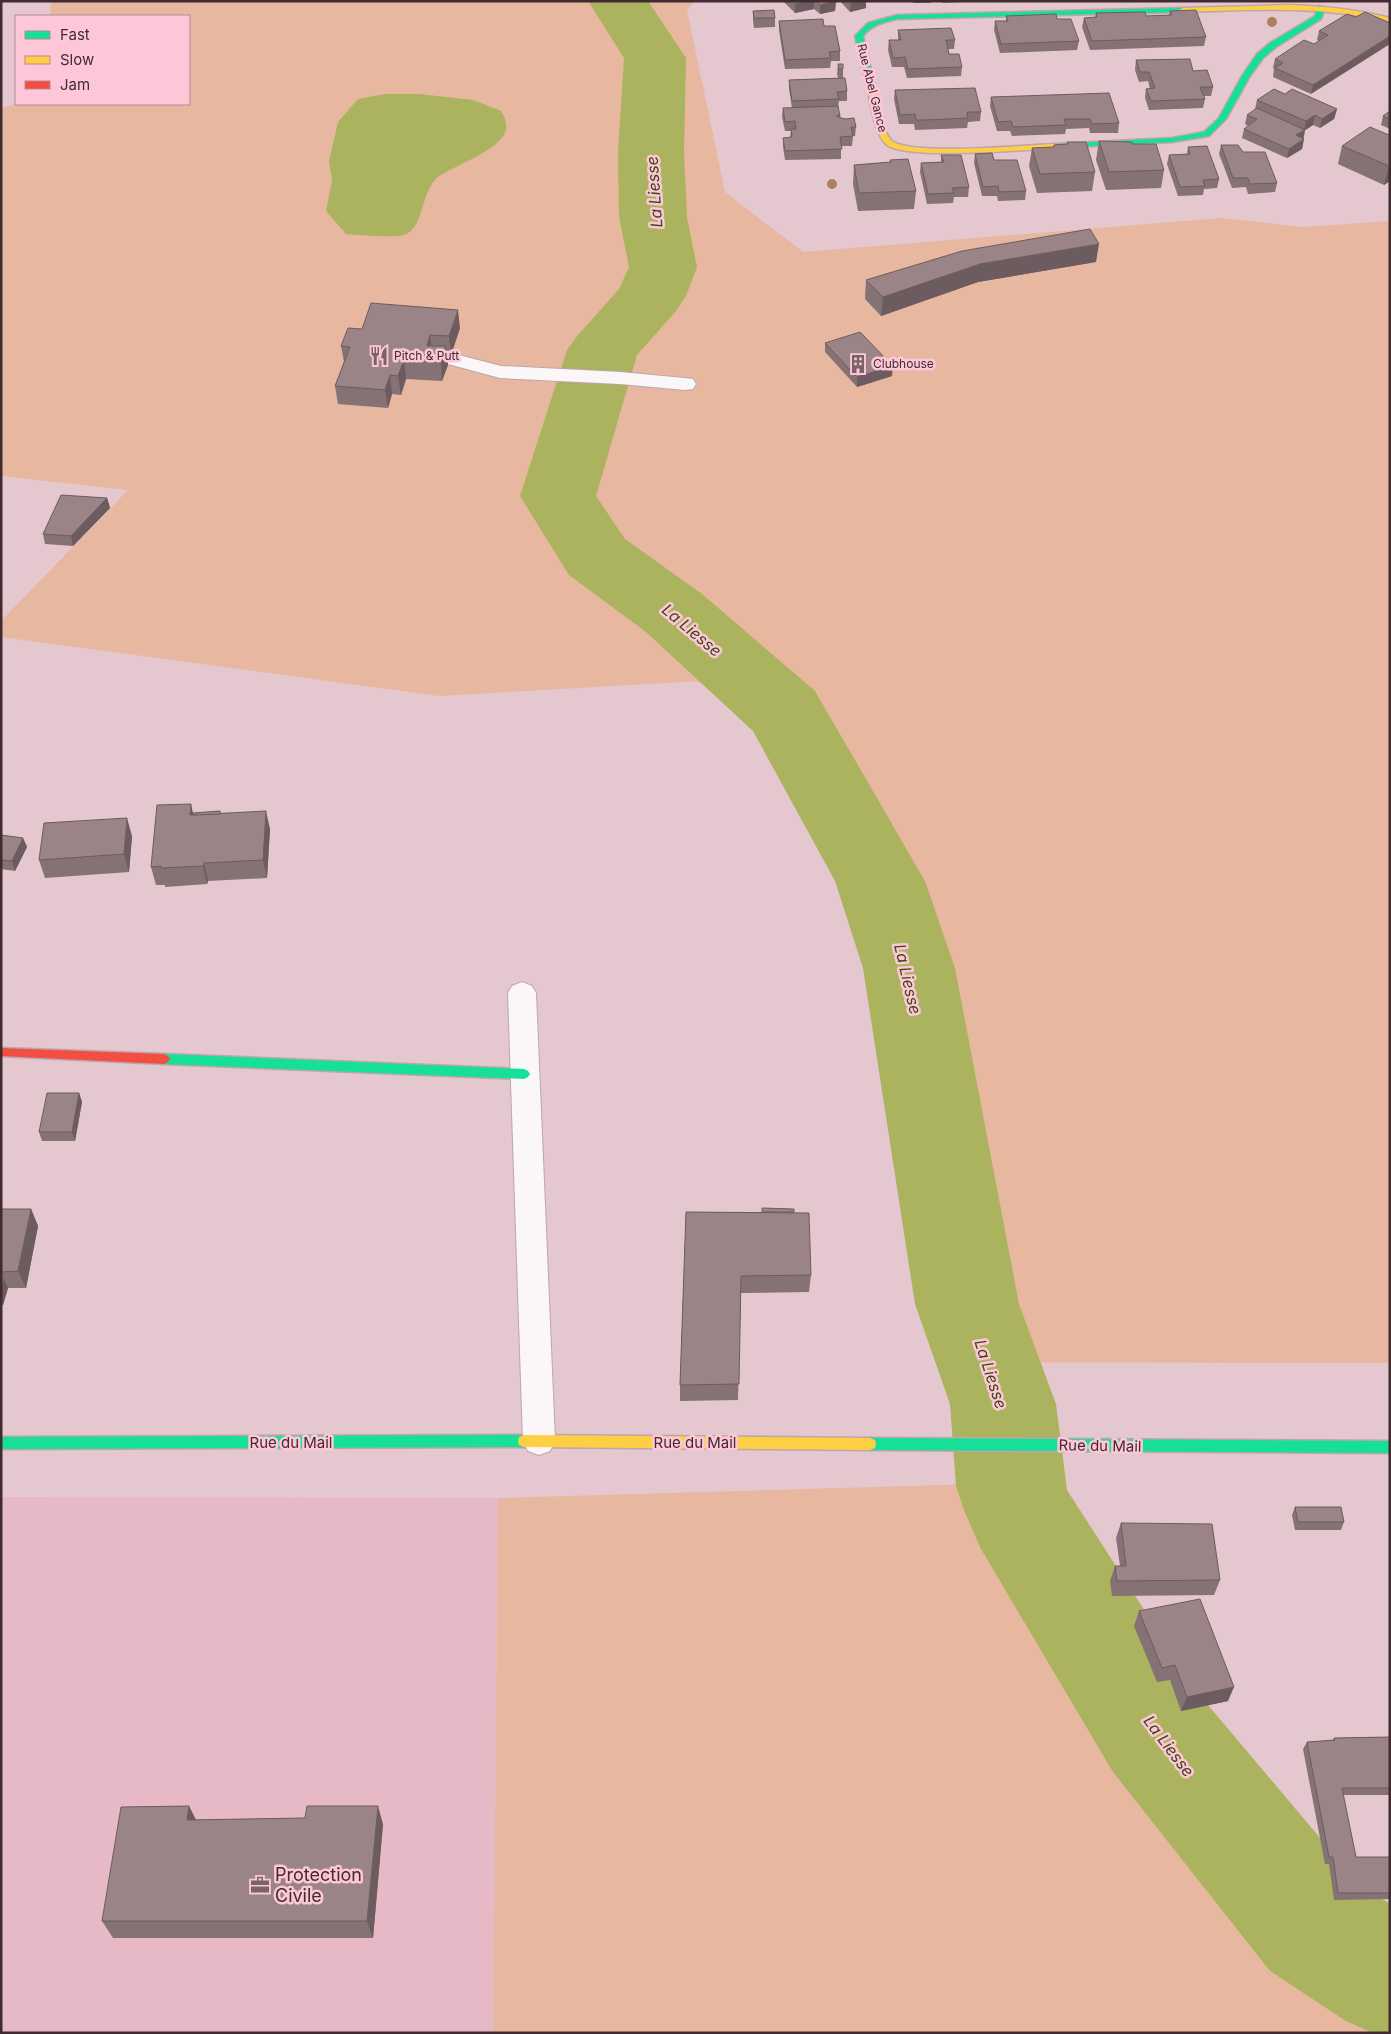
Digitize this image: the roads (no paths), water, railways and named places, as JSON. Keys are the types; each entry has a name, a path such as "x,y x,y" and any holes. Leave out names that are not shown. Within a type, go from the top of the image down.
{"street":[{"name":"Rue Abel Gance","path":"1321,8 1318,17 1262,54 1248,70 1226,116 1218,125 1206,134 1152,142 929,151 902,148 885,140 882,133 859,36 862,30 869,25 879,20 897,17 1321,8 1360,11 1390,20"},
{"path":"455,360 500,372 685,384"},
{"path":"522,993 539,1441"},
{"path":"1,1052 524,1074"},
{"name":"Rue du Mail","path":"1,1443 539,1441 1390,1447"}],"waterway":[{"name":"La Liesse","path":"618,1 655,58 651,153 653,217 663,267 651,296 603,350 558,496 597,557 674,613 785,712 880,881 909,968 967,1304 1003,1404 1011,1486 1020,1513 1155,1732 1314,1927 1390,1977"}],"place":[{"name":"Pitch & Putt","path":"379,356"},
{"name":"Clubhouse","path":"858,364"},
{"name":"Protection Civile","path":"260,1885"}]}
